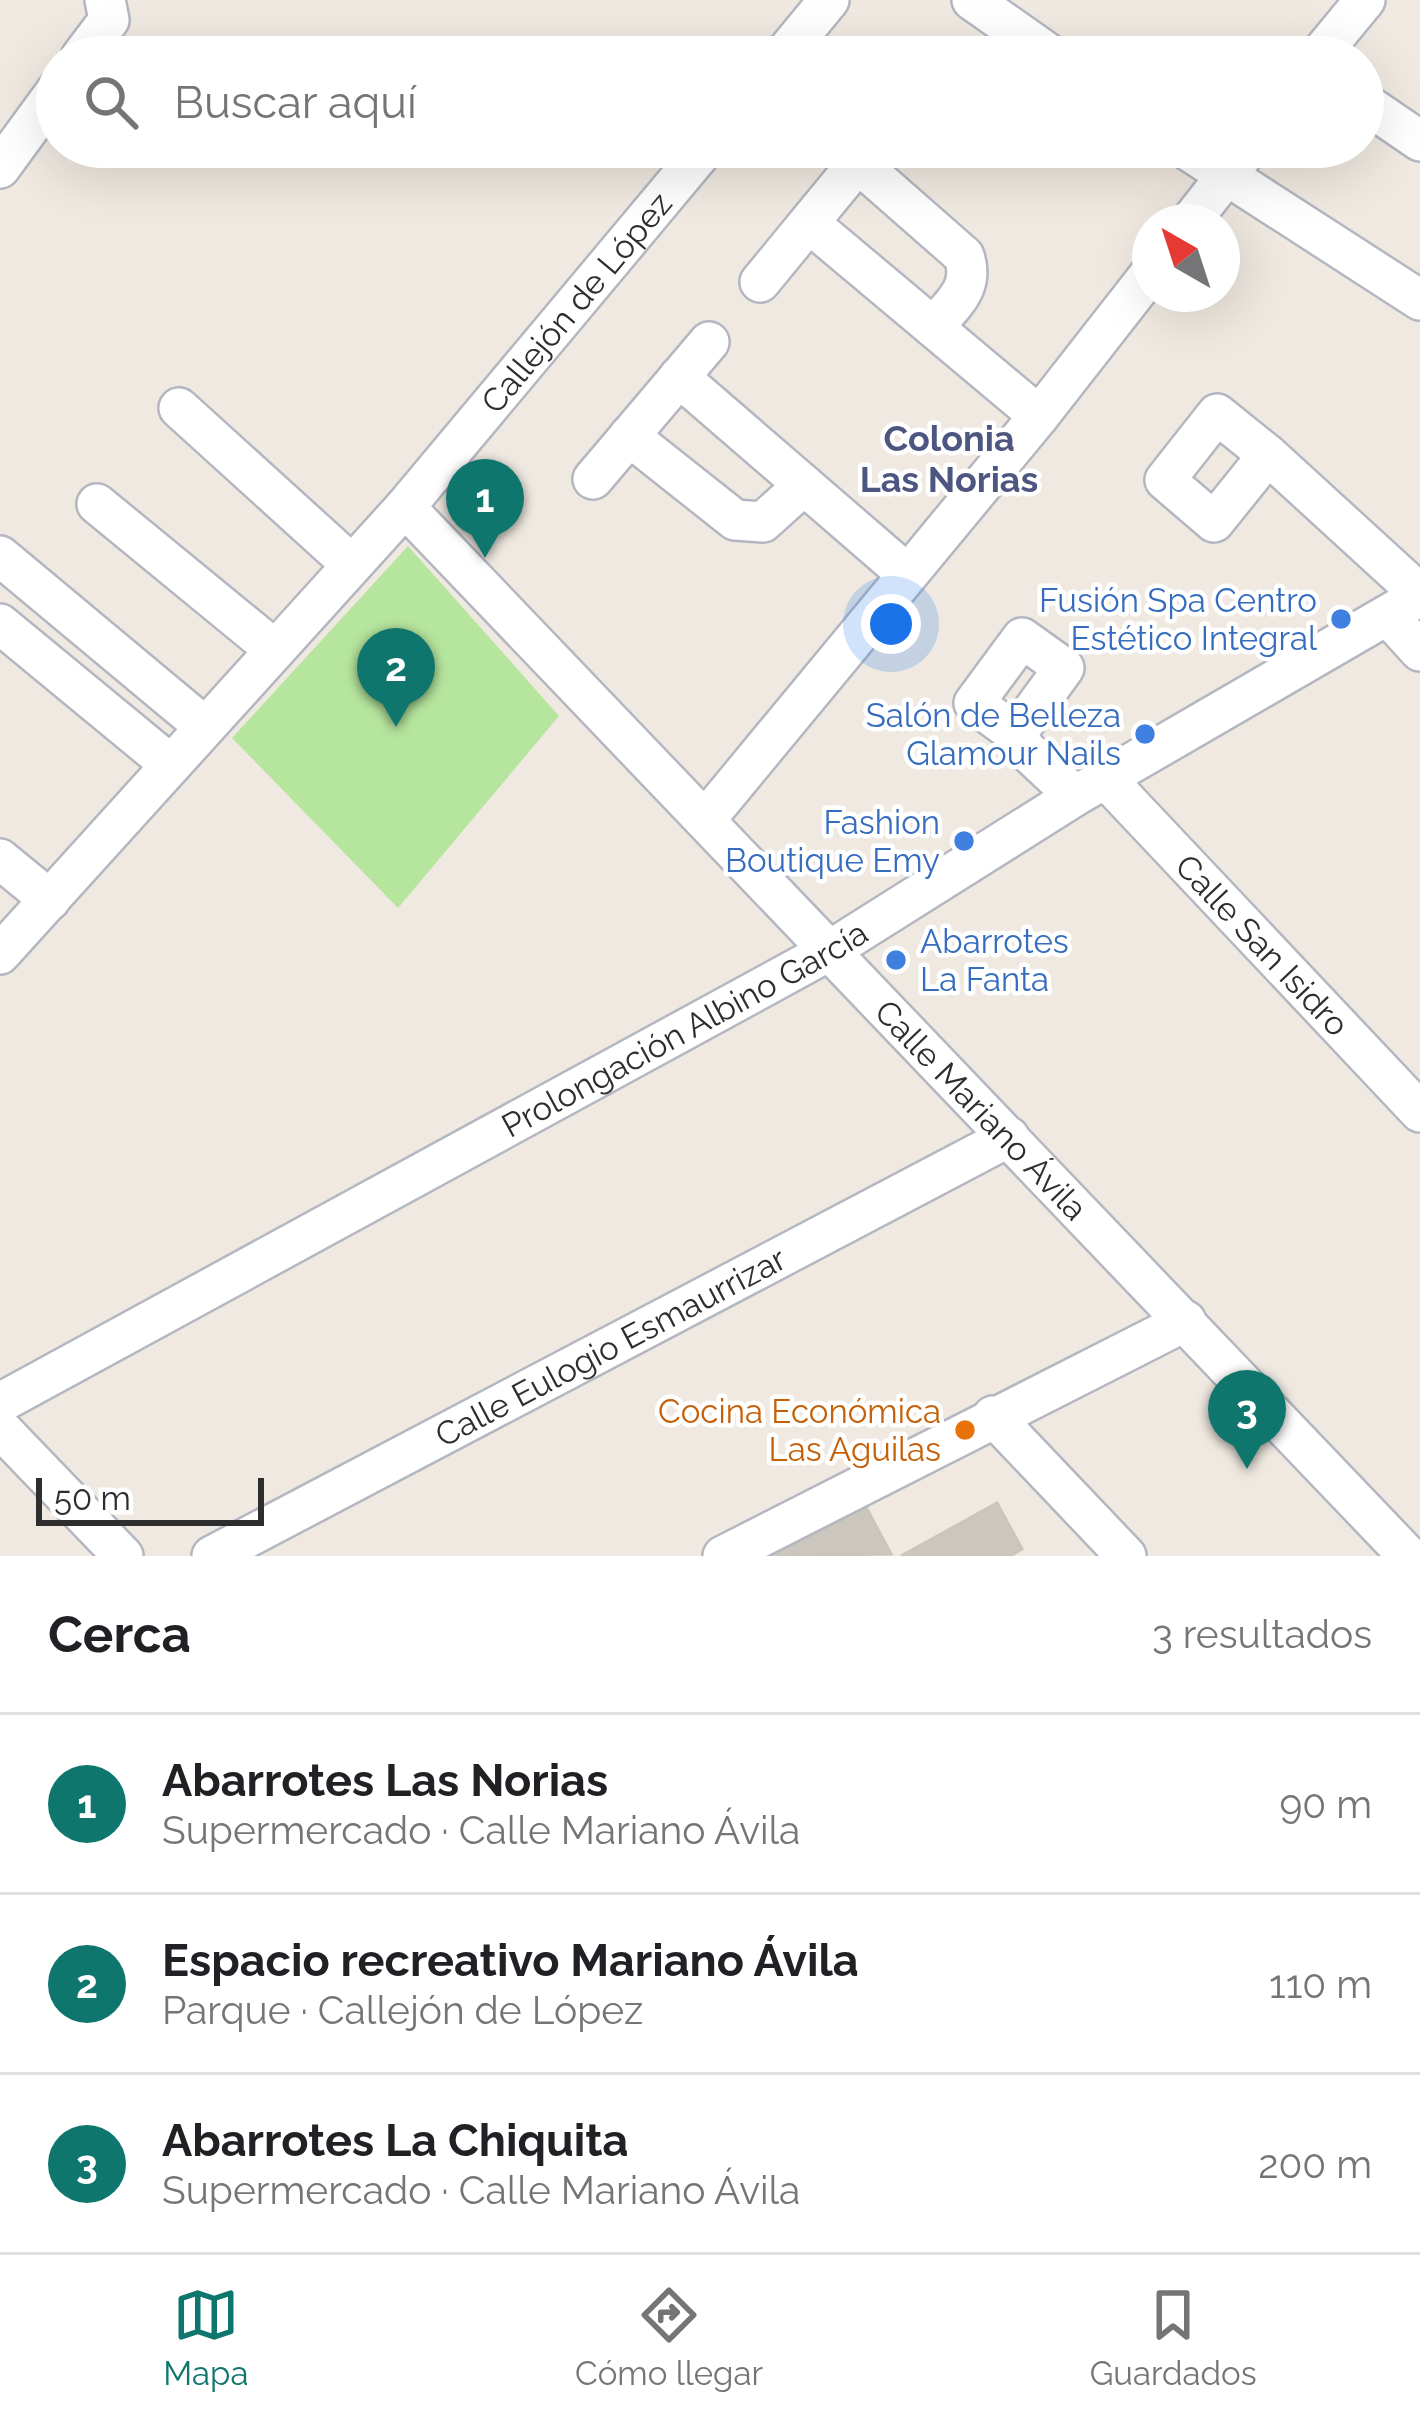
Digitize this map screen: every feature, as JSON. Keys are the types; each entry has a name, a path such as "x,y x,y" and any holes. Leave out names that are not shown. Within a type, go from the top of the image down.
{"street":[{"path":"97,36 109,20 105,0"},
{"path":"799,36 829,0"},
{"path":"971,0 1023,36"},
{"path":"1335,36 1365,0"},
{"path":"1384,116 1420,140"},
{"path":"0,168 36,119"},
{"name":"Callejón de López","path":"5,940 50,900 405,507 688,168"},
{"path":"760,282 854,168"},
{"path":"877,168 964,256 970,272 965,290 933,327"},
{"path":"1204,204 1232,168"},
{"path":"1245,168 1420,300"},
{"path":"809,224 1039,416"},
{"path":"705,820 1132,297"},
{"path":"593,479 709,342"},
{"path":"679,377 907,574"},
{"path":"179,408 352,565"},
{"path":"629,436 735,520 763,522 804,485"},
{"path":"1268,455 1409,602 1420,651"},
{"path":"97,504 275,650"},
{"name":"Calle Mariano Ávila","path":"405,507 1405,1548"},
{"path":"0,556 206,727"},
{"name":"Prolongación Albino García","path":"0,1403 829,951 1090,787 1409,602"},
{"path":"0,624 171,765"},
{"name":"Calle San Isidro","path":"1016,734 1026,750 1090,787 1420,1112"},
{"path":"0,860 50,900"},
{"name":"Calle Eulogio Esmaurrizar","path":"212,1556 1009,1137"},
{"path":"723,1556 1186,1321"},
{"path":"993,1416 1126,1556"},
{"path":"0,1428 124,1556"}],"green space":[{"path":"408,546 559,716 398,908 232,738"}],"building":[{"path":"997,1503 1022,1549 1010,1556 901,1556"},
{"path":"866,1507 891,1554 772,1556"}],"place":[{"name":"Abarrotes Las Norias","path":"485,558"},
{"name":"Fusión Spa Centro Estético Integral","path":"1341,619"},
{"name":"Espacio recreativo Mariano Ávila","path":"396,727"},
{"name":"Salón de Belleza Glamour Nails","path":"1145,734"},
{"name":"Fashion Boutique Emy","path":"964,841"},
{"name":"Abarrotes La Fanta","path":"896,960"},
{"name":"Cocina Económica Las Aguilas","path":"965,1430"},
{"name":"Abarrotes La Chiquita","path":"1247,1469"}],"district":[{"name":"Colonia Las Norias","path":"949,458"}]}
